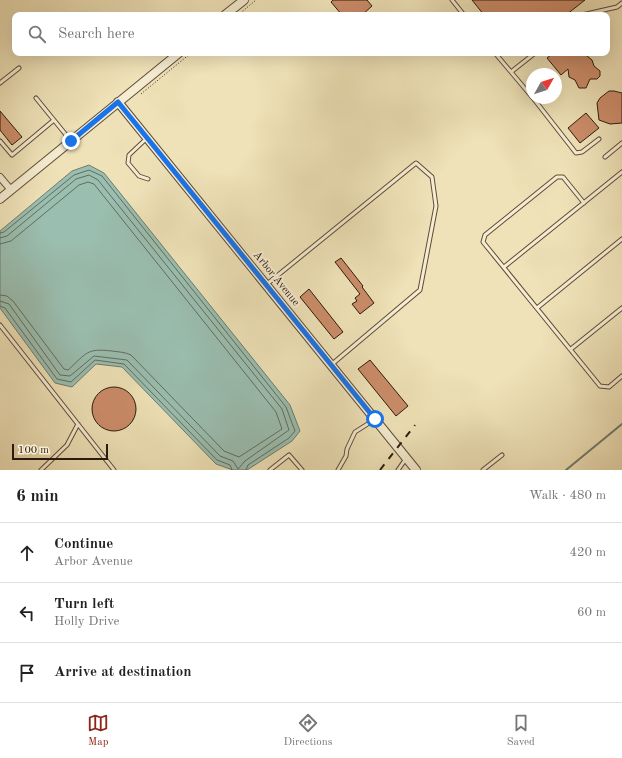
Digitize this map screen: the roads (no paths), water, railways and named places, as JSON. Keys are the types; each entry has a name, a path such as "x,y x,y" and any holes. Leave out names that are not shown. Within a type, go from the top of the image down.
{"street":[{"path":"230,12 244,0"},
{"path":"0,199 175,56"},
{"name":"Arbor Avenue","path":"118,102 416,470"},
{"path":"0,177 11,190"}],"lane":[{"path":"452,0 462,12"},
{"path":"595,12 617,7 622,3"},
{"path":"498,56 526,91"},
{"path":"511,72 530,56"},
{"path":"0,83 19,68"},
{"path":"36,98 71,141"},
{"path":"537,104 576,153 582,152 599,139"},
{"path":"0,142 12,155 54,120"},
{"path":"147,138 129,155 128,163 139,176 148,178"},
{"path":"605,157 622,143"},
{"path":"266,285 416,163 432,177 436,206 420,290 331,365"},
{"path":"504,268 622,172"},
{"path":"584,203 563,177 557,177 485,235 483,242 600,386 609,387 622,376"},
{"path":"537,308 622,239"},
{"path":"571,349 622,308"},
{"path":"0,325 114,470"},
{"path":"338,470 346,456 347,448 355,432 375,419"},
{"path":"41,470 67,445 78,424"},
{"path":"270,470 289,455 302,470"},
{"path":"483,470 502,455"},
{"path":"398,470 406,458"}],"water":[{"path":"89,165 104,173 290,405 300,431 292,441 247,470 233,470 216,464 122,367 96,364 72,387 55,383 0,308 0,231 72,171"}],"waterway":[{"path":"566,470 622,424"}],"railway":[{"path":"380,470 415,425"}]}
